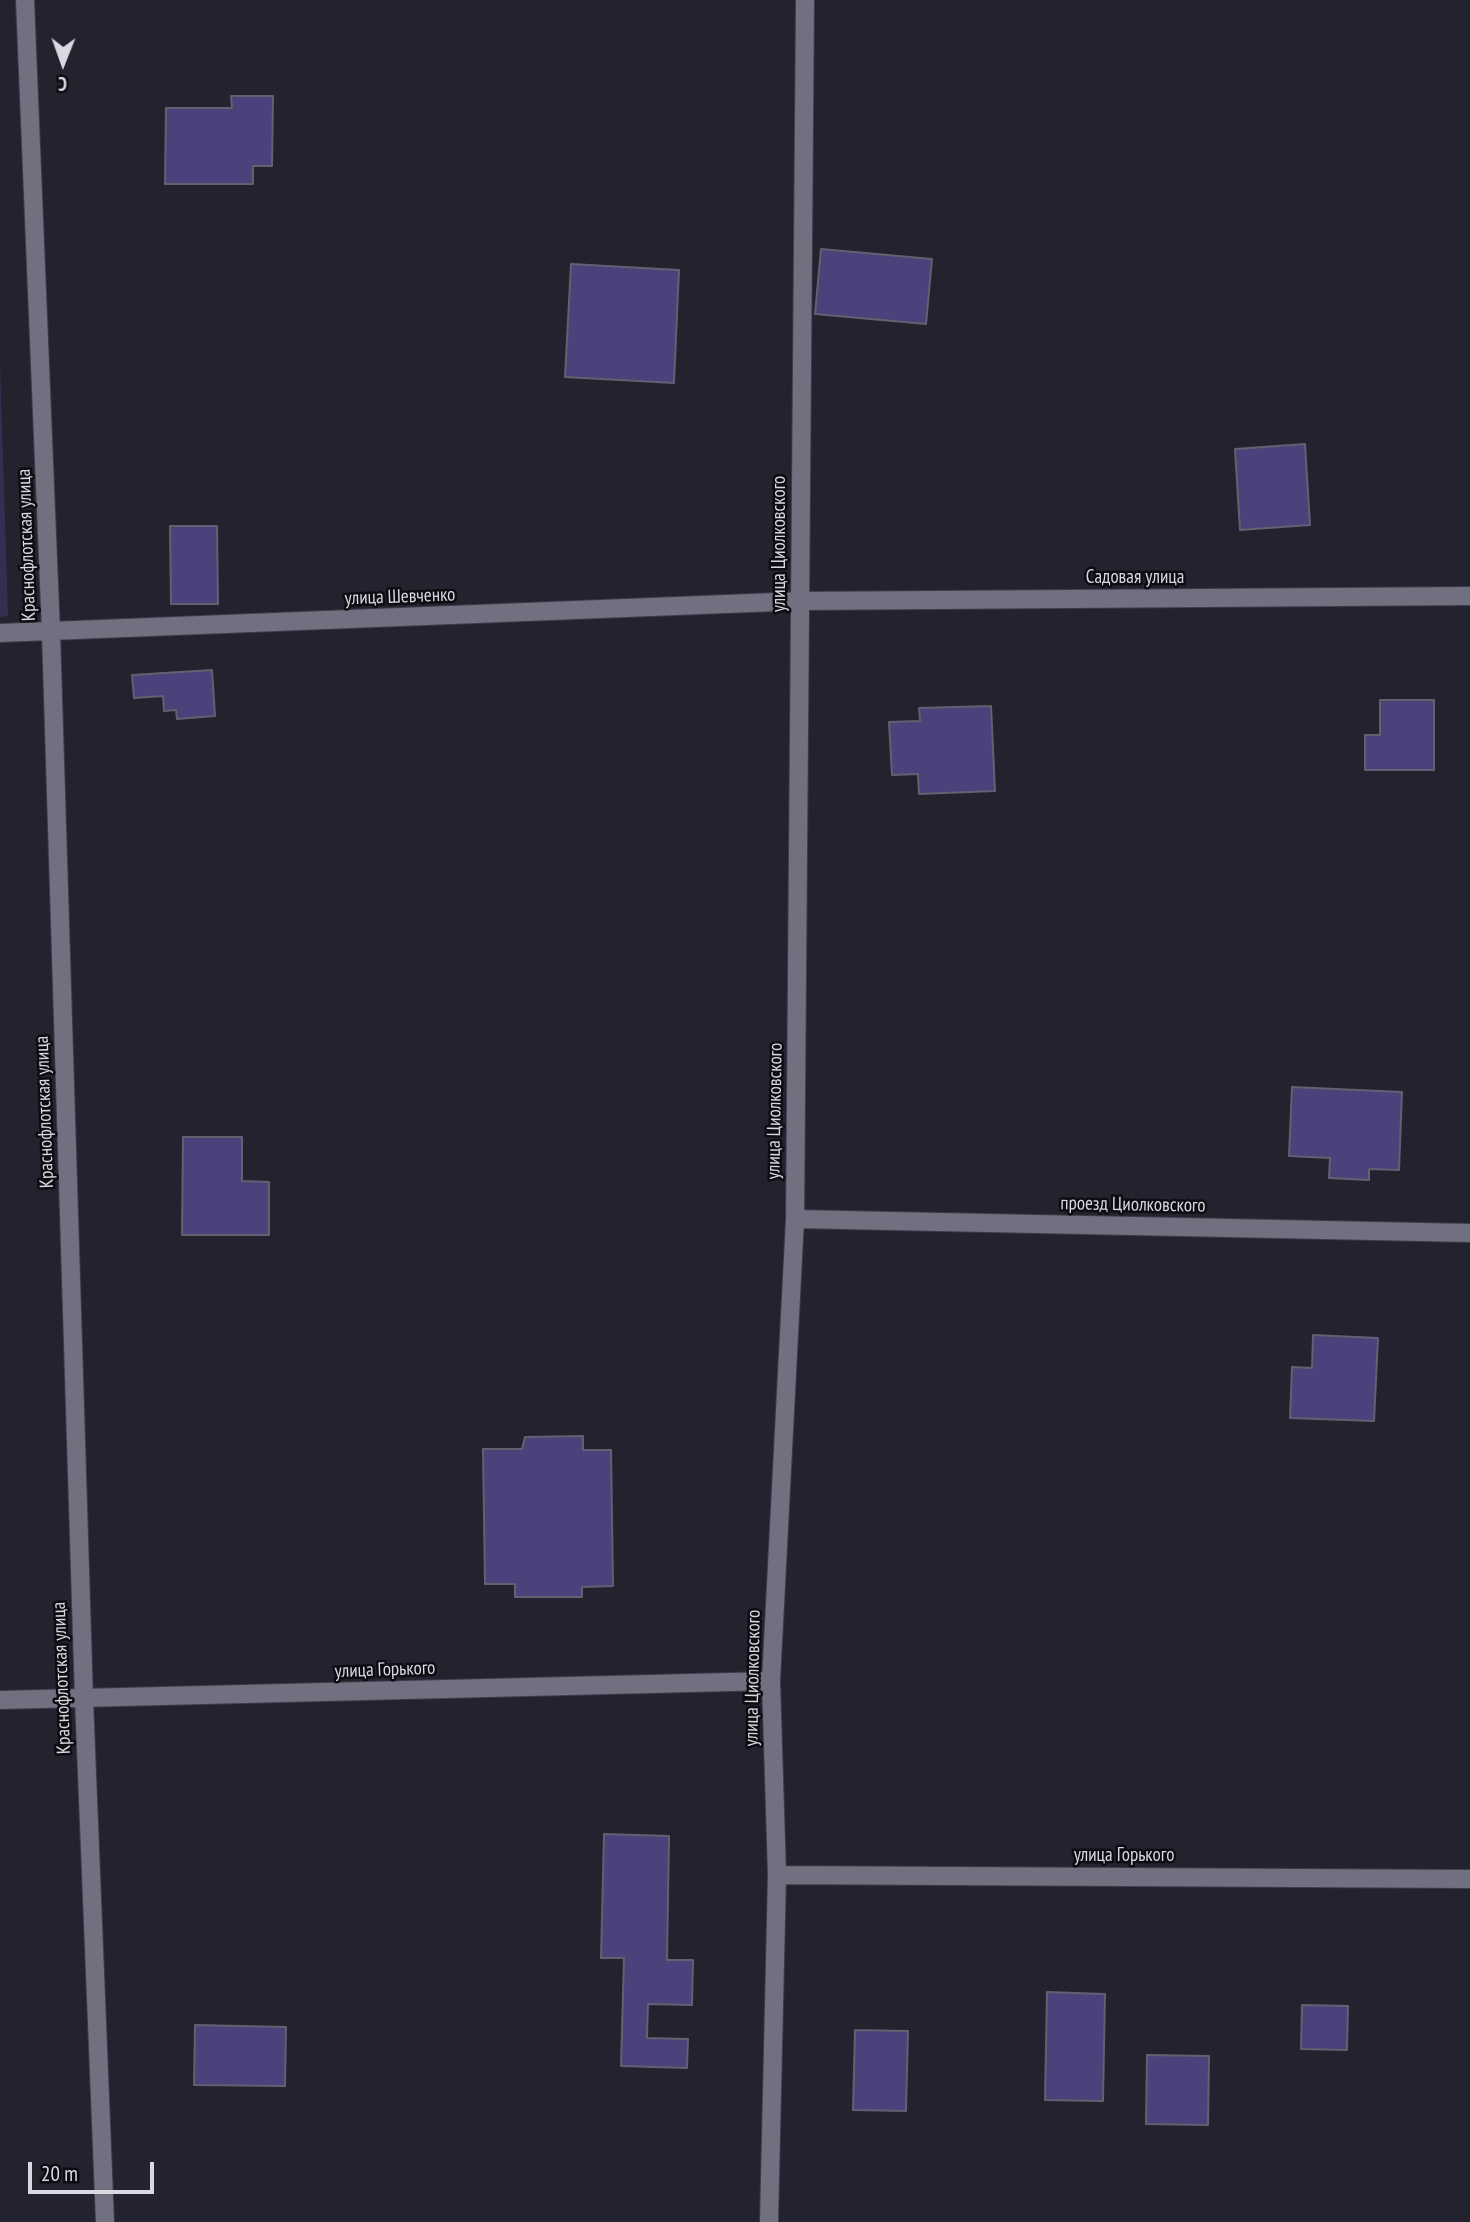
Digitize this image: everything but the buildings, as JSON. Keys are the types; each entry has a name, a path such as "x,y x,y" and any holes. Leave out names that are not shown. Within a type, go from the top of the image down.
{"street":[{"name":"Краснофлотская улица","path":"25,0 51,632 83,1699 105,2222"},
{"name":"улица Циолковского","path":"769,2222 777,1875 771,1681 795,1219 805,0"},
{"name":"Садовая улица","path":"801,601 1470,596"},
{"name":"улица Шевченко","path":"0,633 801,601"},
{"name":"проезд Циолковского","path":"795,1219 1470,1233"},
{"name":"улица Горького","path":"0,1700 771,1681"},
{"name":"улица Горького","path":"777,1875 1470,1879"}],"shaded area":[{"path":"0,363 8,616 0,617"}]}
